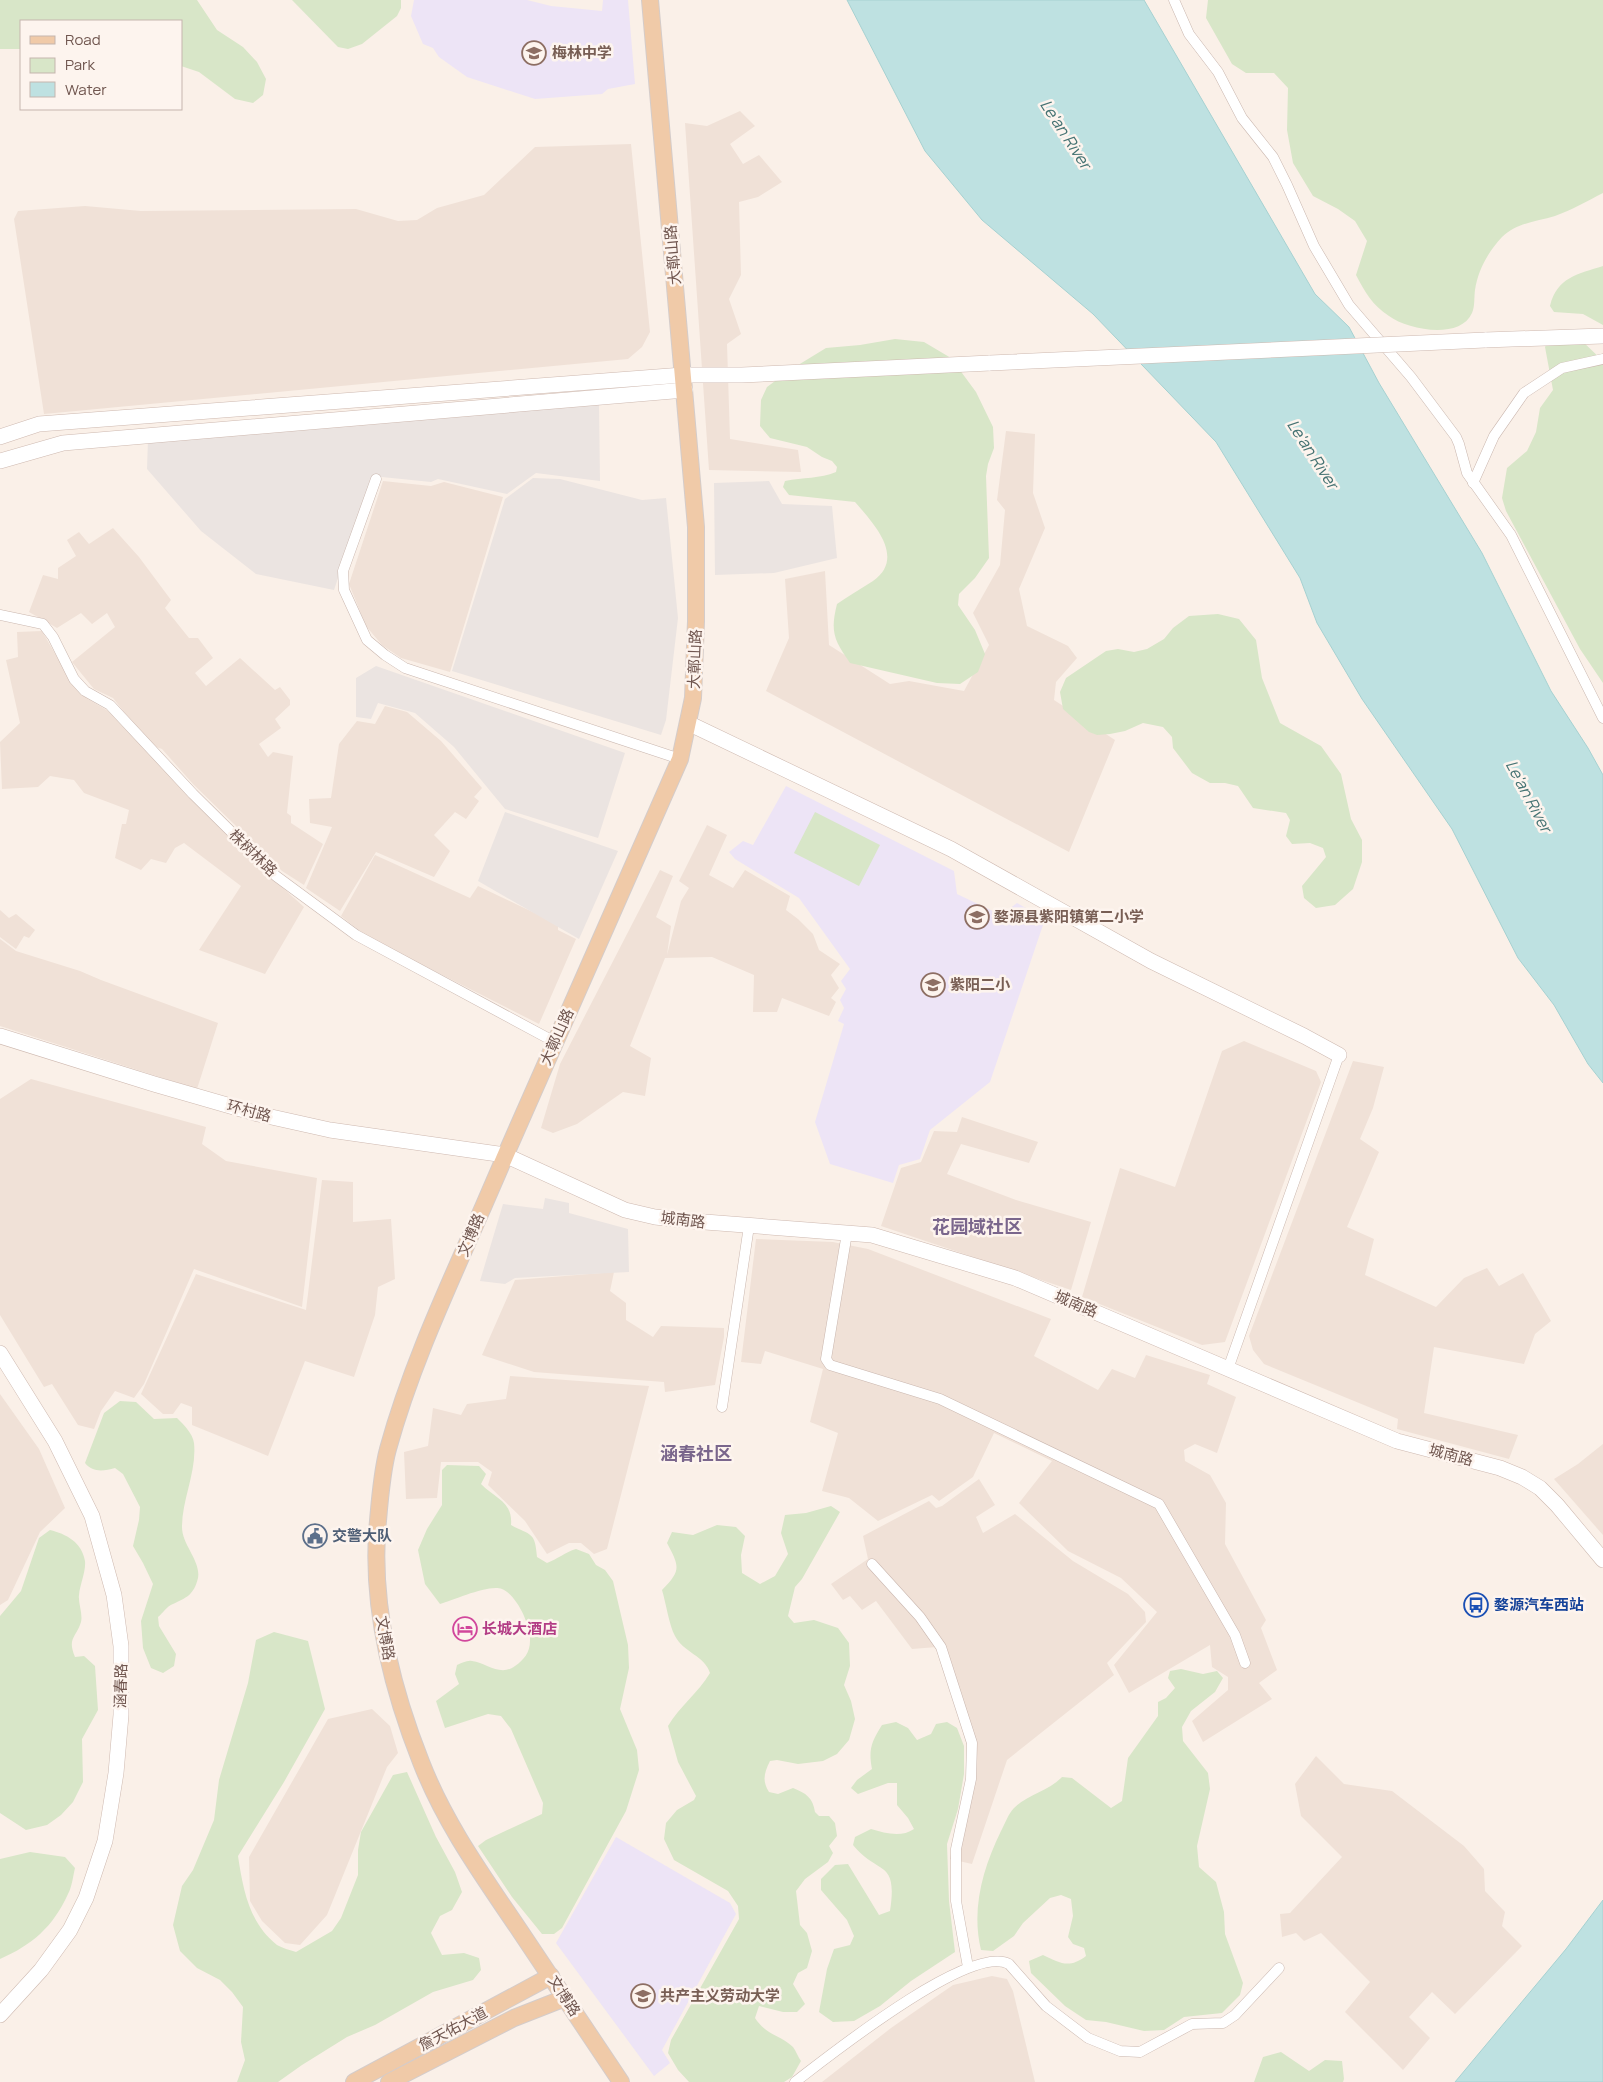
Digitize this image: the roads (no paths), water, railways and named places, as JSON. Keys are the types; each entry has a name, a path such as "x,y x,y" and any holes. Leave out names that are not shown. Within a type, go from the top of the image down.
{"main road":[{"name":"大鄣山路","path":"505,1155 680,759 693,698 696,621 696,537 650,0"},
{"name":"文博路","path":"505,1155 429,1331 408,1386 387,1452 377,1523 377,1571 381,1621 390,1669 422,1764 456,1837 621,2082"},
{"name":"詹天佑大道","path":"354,2082 551,1976"},
{"name":"詹天佑大道","path":"389,2082 514,2018 565,1998"}],"street":[{"path":"1174,0 1189,34 1218,72 1242,118 1273,157 1314,246 1349,305 1410,377 1456,437 1461,448 1464,467 1473,483 1502,520 1603,718"},
{"path":"0,460 64,443 742,375 1603,336"},
{"path":"1473,483 1494,436 1524,393 1562,368 1603,359"},
{"path":"0,437 39,424 684,382"},
{"path":"376,480 343,571 344,590 367,640 405,668 680,759"},
{"name":"株树林路","path":"0,614 43,624 53,637 74,680 85,691 110,705 193,794 276,876 356,935 555,1042"},
{"path":"688,723 951,849 1150,962 1304,1036 1339,1055 1228,1369"},
{"name":"环村路","path":"0,1036 258,1114 330,1130 505,1155"},
{"name":"城南路","path":"505,1155 625,1210 655,1217 872,1235 1015,1278 1397,1441 1500,1468 1522,1477 1540,1488 1557,1505 1603,1560"},
{"path":"722,1407 749,1226"},
{"path":"847,1233 826,1359 830,1365 940,1399 1160,1504 1235,1635 1245,1663"},
{"name":"涵春路","path":"0,1353 55,1441 92,1516 114,1595 121,1646 121,1714 116,1773 105,1841 86,1898 70,1930 41,1970 0,2015"},
{"path":"872,1564 920,1617 941,1647 972,1742 972,1779 956,1849 956,1901 968,1967"},
{"path":"795,2082 869,2026 951,1975 968,1967 1002,1961 1009,1964 1046,2006 1088,2038 1120,2051 1140,2052 1192,2024 1223,2023 1235,2015 1279,1968"}],"water":[{"name":"Le'an River","path":"847,0 1144,0 1315,294 1349,327 1379,383 1482,553 1551,691 1603,775 1603,1083 1588,1064 1554,1005 1518,958 1452,829 1362,699 1317,623 1300,578 1216,442 1093,314 982,220 925,151"},
{"path":"1603,1900 1603,2082 1455,2082 1566,1949"}],"place":[{"name":"梅林中学","path":"534,53"},
{"name":"婺源县紫阳镇第二小学","path":"977,917"},
{"name":"紫阳二小","path":"933,985"},
{"name":"交警大队","path":"315,1536"},
{"name":"婺源汽车西站","path":"1476,1605"},
{"name":"长城大酒店","path":"465,1629"},
{"name":"共产主义劳动大学","path":"643,1996"}],"district":[{"name":"花园域社区","path":"977,1227"},
{"name":"涵春社区","path":"696,1454"}]}
